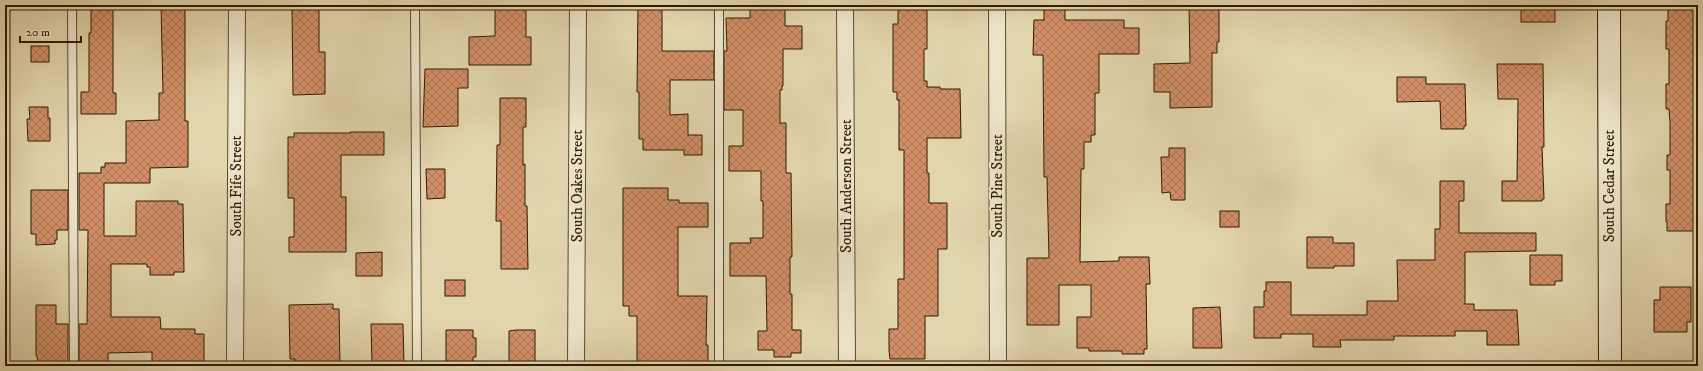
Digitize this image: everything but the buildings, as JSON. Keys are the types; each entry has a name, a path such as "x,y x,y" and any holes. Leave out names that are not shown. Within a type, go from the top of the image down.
{"main road":[{"name":"South Cedar Street","path":"1609,5 1610,366"}],"street":[{"name":"South Fife Street","path":"235,366 237,5"},
{"name":"South Oakes Street","path":"576,366 578,5"},
{"name":"South Anderson Street","path":"845,5 847,366"},
{"name":"South Pine Street","path":"997,5 998,366"}],"lane":[{"path":"72,5 74,366"},
{"path":"415,5 418,366"},
{"path":"719,5 719,366"}]}
